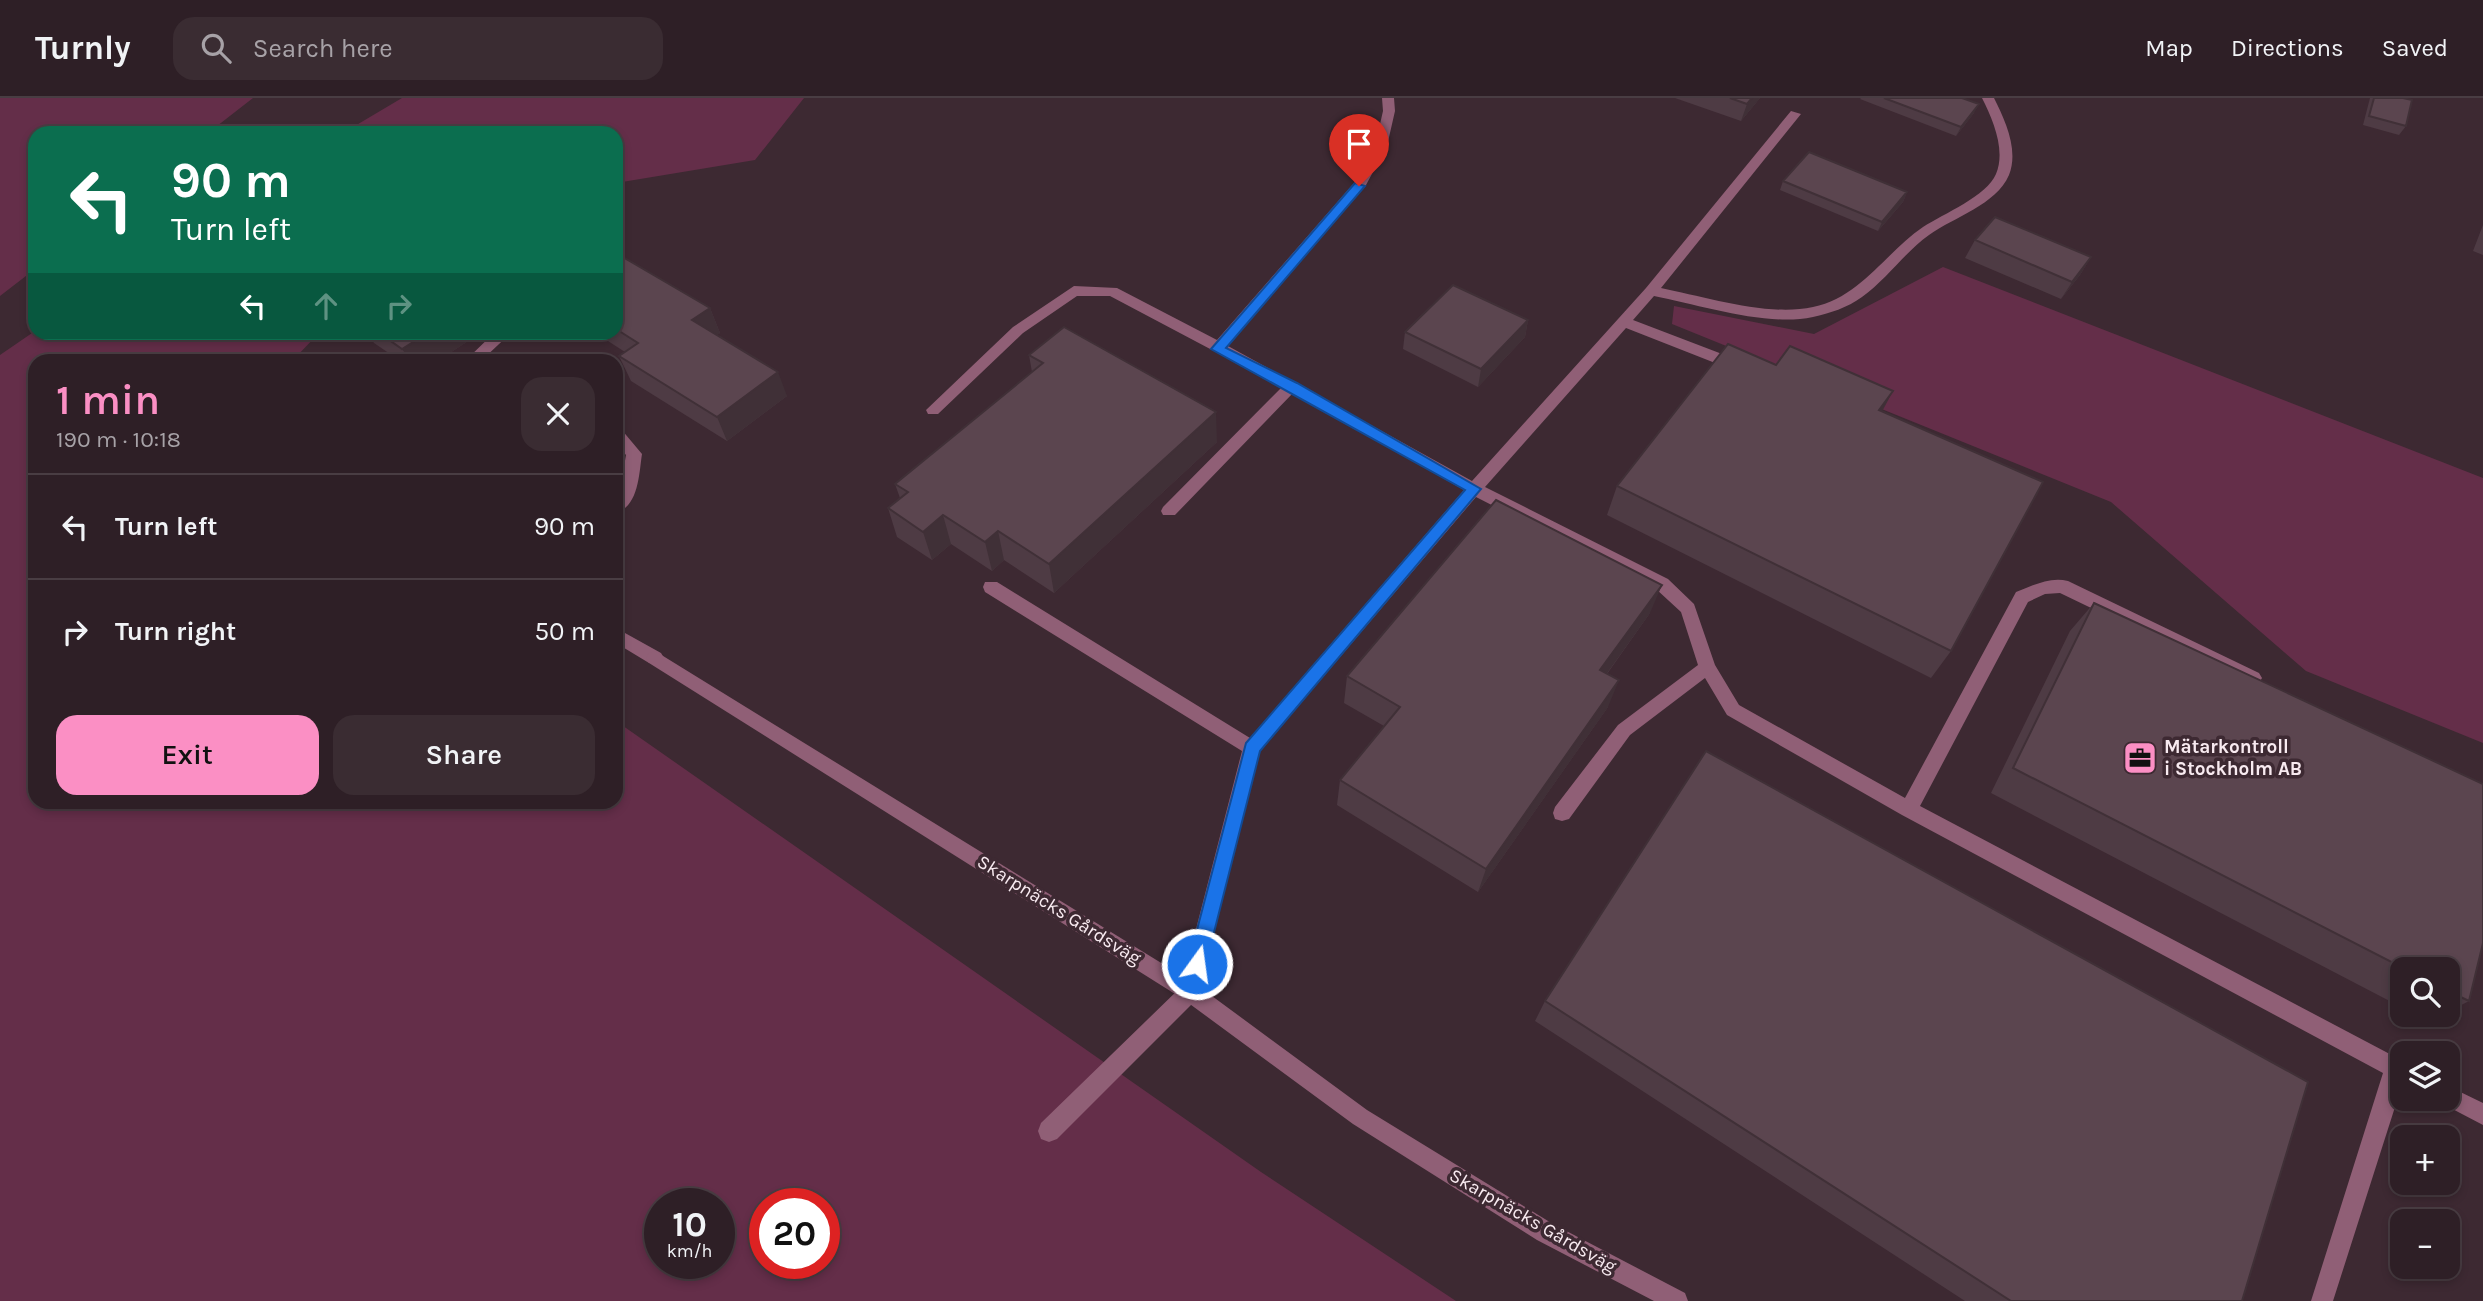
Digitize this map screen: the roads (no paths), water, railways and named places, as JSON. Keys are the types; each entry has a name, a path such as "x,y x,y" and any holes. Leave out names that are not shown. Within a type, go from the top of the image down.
{"street":[{"path":"1218,349 1359,186 1381,146 1389,111 1388,98"},
{"path":"1651,291 1808,314 1844,304 1867,288 1917,238 1998,183 2007,153 1988,98"},
{"path":"1049,1130 1190,992 1252,748 1474,489 1651,291 1795,114"},
{"path":"933,410 1018,330 1073,291 1112,291 1292,386 1474,489 1662,584 1688,609 1707,667 1733,710 1909,809 2390,1065"},
{"path":"1623,322 1741,367 1754,365"},
{"path":"480,354 496,340"},
{"path":"1169,510 1292,386"},
{"path":"623,441 634,454 628,492 623,498"},
{"path":"1909,809 2022,597 2043,588 2062,586 2274,688"},
{"path":"991,587 1252,748"},
{"name":"Skarpnäcks Gårdsväg","path":"623,639 1190,992 1360,1117 1545,1232 1677,1301"},
{"path":"1562,813 1625,730 1707,667"},
{"path":"2322,1301 2390,1097"},
{"path":"2460,1102 2483,1114"}],"place":[{"name":"Mätarkontroll i Stockholm AB","path":"2140,758"}]}
